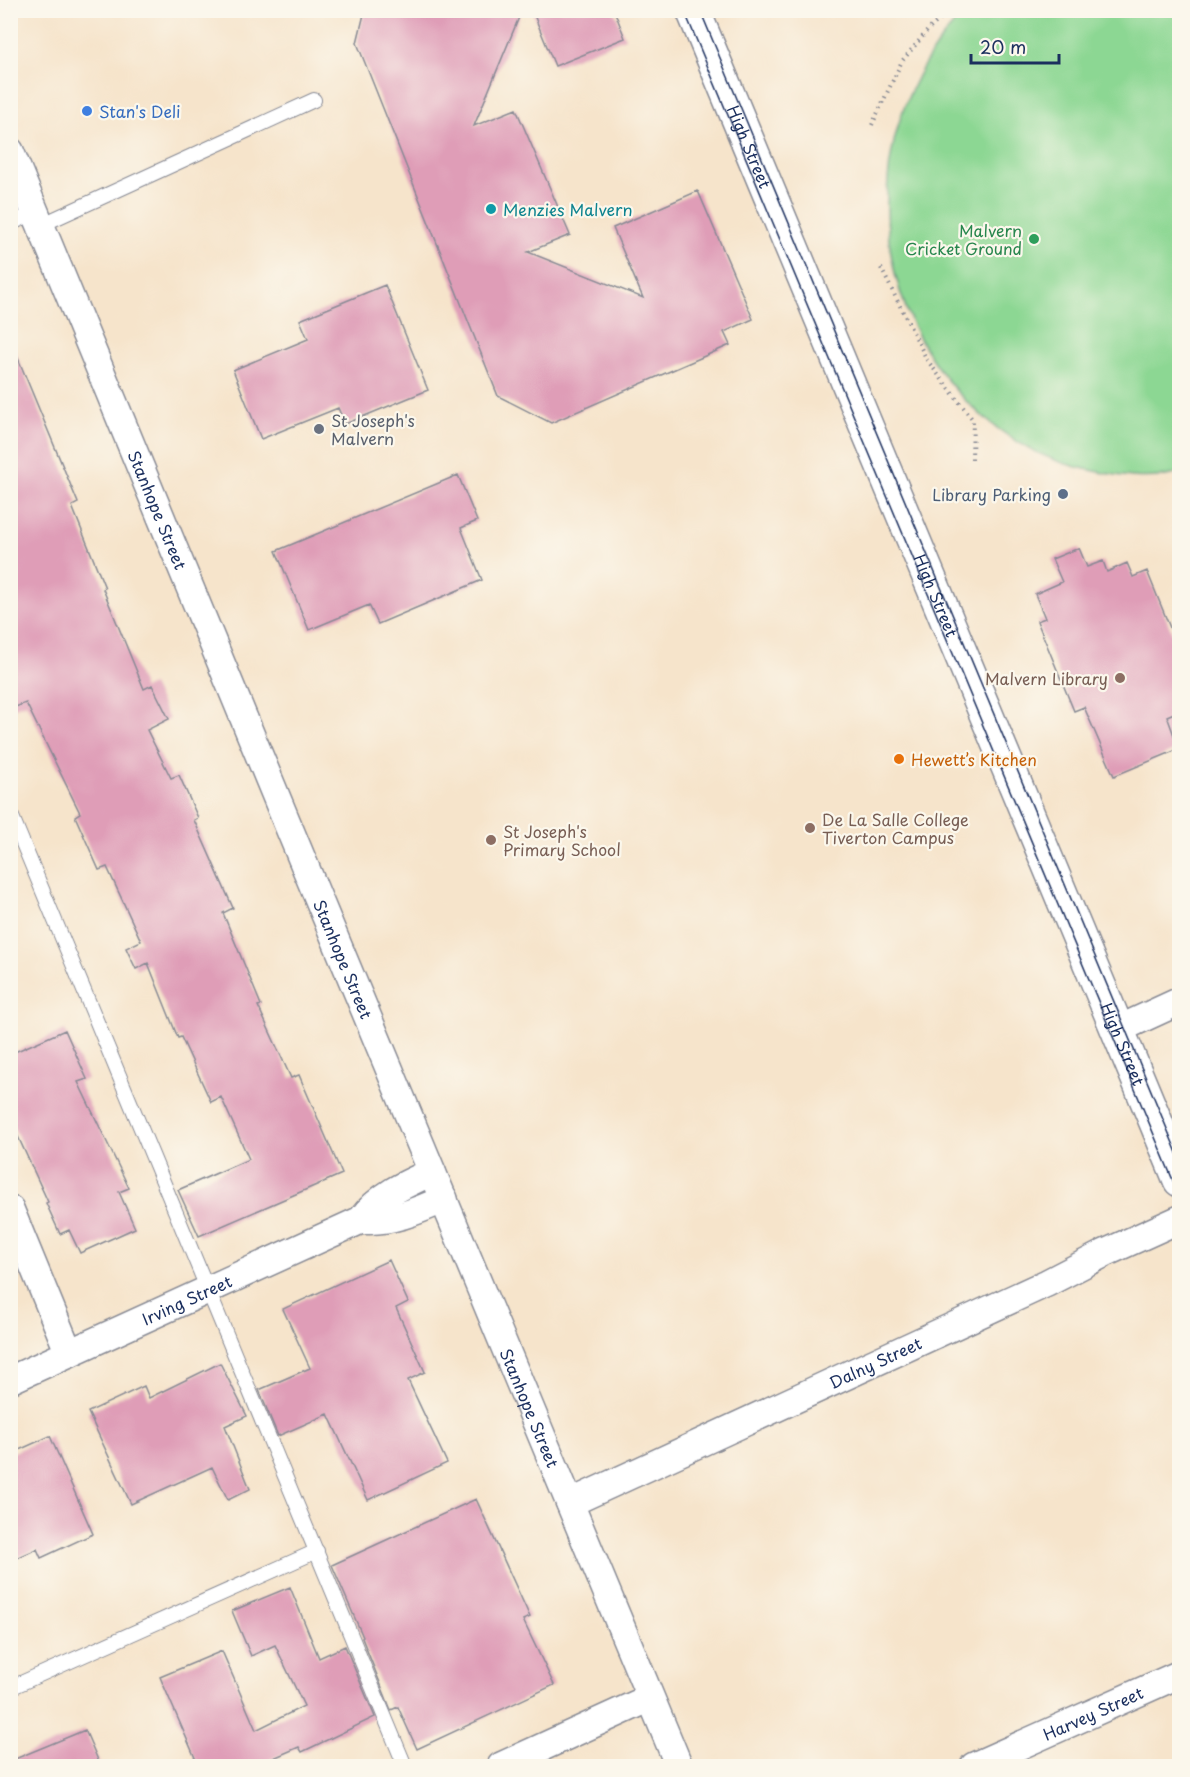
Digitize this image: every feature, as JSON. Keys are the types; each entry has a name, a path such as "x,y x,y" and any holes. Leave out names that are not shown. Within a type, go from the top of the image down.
{"main road":[{"name":"High Street","path":"693,10 1179,1180"}],"street":[{"name":"Stanhope Street","path":"10,151 679,1767"},
{"path":"1117,1030 1179,1001"},
{"name":"Irving Street","path":"10,1380 361,1220 371,1206 407,1183 432,1172"},
{"name":"Irving Street","path":"361,1220 377,1222 419,1210 444,1199"},
{"path":"10,1209 69,1353"},
{"name":"Dalny Street","path":"570,1503 1047,1283 1179,1219"},
{"name":"Harvey Street","path":"974,1767 1179,1674"},
{"path":"501,1767 650,1698"}],"lane":[{"path":"10,224 39,219 314,100"},
{"path":"10,812 405,1767"},
{"path":"10,1688 317,1551"}],"path":[{"path":"872,125 902,62 928,30 950,10"},
{"path":"881,268 927,360 973,420 972,459"}],"green space":[{"name":"Malvern Cricket Ground","path":"967,10 1179,11 1179,473 1144,478 1085,469 1051,459 1005,434 965,400 931,357 906,309 892,258 887,205 892,152 907,100 932,53"}],"building":[{"name":"Menzies Malvern","path":"365,10 522,10 474,126 516,109 570,235 528,252 643,298 613,228 698,191 753,319 724,332 730,345 551,423 498,396 357,43"},
{"path":"532,10 614,10 625,38 555,66"},
{"path":"385,285 428,390 345,424 338,408 261,439 233,370 308,339 300,320"},
{"path":"10,339 78,503 72,506 144,689 152,685 169,719 147,730 171,778 179,775 198,818 194,820 233,908 223,913 261,1005 258,1006 291,1078 299,1075 342,1174 199,1236 178,1190 249,1159 221,1097 211,1102 181,1037 178,1038 148,963 136,969 126,948 141,941 107,867 99,870 75,816 80,813 26,703 10,709"},
{"path":"458,475 477,521 461,528 482,580 378,624 369,605 309,630 276,551"},
{"name":"Malvern Library","path":"1079,548 1087,567 1103,561 1107,572 1127,563 1133,577 1147,571 1179,650 1179,711 1167,716 1179,749 1114,776 1084,707 1074,711 1037,621 1045,618 1035,594 1062,582 1052,559"},
{"path":"65,1030 87,1079 78,1082 129,1188 119,1192 135,1228 80,1253 69,1230 60,1234 10,1119 10,1054"},
{"path":"389,1260 408,1302 396,1308 425,1372 408,1380 447,1463 368,1500 328,1414 278,1436 259,1390 310,1368 283,1309"},
{"path":"220,1363 247,1416 225,1426 250,1489 228,1500 212,1467 131,1504 88,1412 144,1386 149,1398"},
{"path":"50,1436 93,1534 41,1558 37,1549 10,1561 10,1454"},
{"path":"476,1499 530,1617 523,1620 554,1685 417,1749 398,1707 391,1710 332,1565"},
{"path":"290,1587 319,1658 345,1646 375,1717 302,1752 299,1747 253,1767 199,1767 160,1677 222,1651 256,1730 304,1706 275,1645 251,1656 232,1611"},
{"path":"85,1730 101,1767 10,1767 10,1761"}],"tram line":[{"path":"10,12 15,10"},
{"path":"684,10 1180,1197"},
{"path":"700,10 1180,1160"}],"place":[{"name":"Stan's Deli","path":"87,111"},
{"name":"Menzies Malvern","path":"491,209"},
{"name":"Malvern Cricket Ground","path":"1034,239"},
{"name":"St Joseph's Malvern","path":"319,429"},
{"name":"Library Parking","path":"1063,494"},
{"name":"Malvern Library","path":"1120,678"},
{"name":"Hewett’s Kitchen","path":"899,759"},
{"name":"De La Salle College Tiverton Campus","path":"810,828"},
{"name":"St Joseph's Primary School","path":"491,840"}]}
